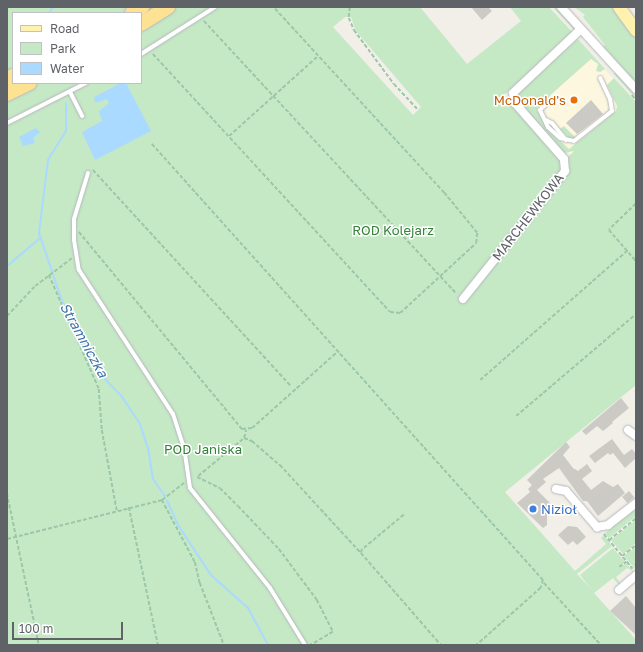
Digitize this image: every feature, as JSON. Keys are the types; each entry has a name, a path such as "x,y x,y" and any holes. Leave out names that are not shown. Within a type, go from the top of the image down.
{"highway":[{"path":"142,23 168,7"},
{"path":"7,94 28,84"}],"main road":[{"path":"618,7 636,30"}],"street":[{"path":"561,7 636,89"},
{"name":"MARCHEWKOWA","path":"463,299 565,171 564,159 515,103 513,93 581,29"},
{"path":"628,430 636,436"},
{"path":"556,488 566,491 598,527 603,527 636,503"},
{"path":"619,590 636,573"}],"lane":[{"path":"142,53 215,7"},
{"path":"550,100 540,110 557,136 566,140 576,140 612,111 610,100 600,78"},
{"path":"7,123 84,84"},
{"path":"70,92 82,116"},
{"path":"88,173 76,212 74,229 75,256 79,270 129,344 173,414 184,447 188,480 197,498 284,607 305,645"}],"path":[{"path":"150,49 390,312 400,313 476,243 477,233 444,193 273,7"},
{"path":"350,7 349,18 354,30 394,84 418,110"},
{"path":"201,16 439,277 463,299"},
{"path":"228,136 318,56"},
{"path":"152,144 601,645"},
{"path":"88,173 94,170 99,175 290,385"},
{"path":"636,204 609,230 636,261"},
{"path":"74,229 83,235 216,399 242,429 246,430"},
{"path":"480,380 627,252"},
{"path":"7,316 35,286 75,256"},
{"path":"49,275 100,389 102,430 118,511"},
{"path":"516,416 636,314"},
{"path":"7,539 129,507 162,500 188,480 197,477 244,438 246,430 295,392 337,352"},
{"path":"244,438 252,441 280,465 362,554 442,645"},
{"path":"197,477 220,488 238,506 279,549 317,600 333,632 311,645"},
{"path":"7,493 39,645"},
{"path":"162,500 195,562 200,583 224,645"},
{"path":"129,507 158,645"},
{"path":"362,554 362,550 404,515"},
{"path":"609,540 636,518"},
{"path":"603,527 609,540 636,573"},
{"path":"622,556 636,545"},
{"path":"619,567 627,562"},
{"path":"477,645 544,583"}],"shaded area":[{"name":"McDonald's","path":"581,43 633,101 572,157 519,99"}],"green space":[{"path":"7,7 420,7 467,64 521,21 510,7 549,7 573,33 503,96 562,162 561,170 458,299 463,303 565,176 565,160 574,151 565,153 558,149 514,94 578,39 605,69 600,72 596,71 598,64 591,59 538,106 537,111 546,127 569,149 616,111 617,106 607,85 614,78 636,102 636,385 505,492 575,571 606,544 601,538 604,535 612,546 577,574 592,590 580,575 613,548 625,562 620,567 626,563 634,572 627,568 616,577 621,584 620,586 613,578 594,593 636,640 636,645 7,645","holes":["345,17 351,17 356,31 421,107 413,115 333,27"]},
{"path":"553,7 556,7 576,28 575,31"},
{"path":"574,7 613,7 636,37 636,84 603,47 605,45 583,17 585,15"},
{"path":"613,73 618,74 636,97 632,94"},
{"path":"564,126 576,138 569,138 560,129"},
{"path":"636,509 636,516 609,538 605,533"},
{"path":"636,520 636,543 623,554 611,540"},
{"path":"636,547 636,570 624,556"}],"water":[{"path":"119,84 127,84 151,131 95,160 82,132 102,121 99,111 109,103 107,99 95,103 94,97"},
{"path":"36,128 40,132 33,138 35,143 23,146 19,137"}],"building":[{"path":"471,7 488,7 492,11 482,20"},
{"path":"591,100 603,114 577,134 566,123"},
{"path":"621,398 629,408 612,422 613,423 603,431 597,426 586,435 582,431"},
{"path":"612,439 624,455 632,449 636,454 636,458 625,468 613,453 610,455 608,453 595,463 589,456"},
{"path":"566,442 570,447 563,455 573,468 578,471 587,464 592,471 582,479 591,490 603,481 613,487 618,484 625,493 598,516 587,501 583,501 559,468 543,479 546,482 537,490 554,507 547,514 547,525 543,528 517,503 530,492 528,489 532,485 527,480"},
{"path":"629,491 634,497 627,503 622,497"},
{"path":"568,526 577,527 586,537 577,545 573,541 568,545 558,535"},
{"path":"626,596 636,608 636,635 610,611"}],"waterway":[{"path":"50,12 53,7"},
{"name":"Stramniczka","path":"66,103 66,131 48,160 39,233 62,301 103,377 122,397 140,424 148,448 153,479 165,496"},
{"name":"Stramniczka","path":"7,266 40,238"},
{"name":"Stramniczka","path":"167,501 178,525 211,575 248,608 268,645"}],"place":[{"name":"McDonald's","path":"574,100"},
{"name":"Nizioł","path":"533,509"}],"park label":[{"name":"ROD Kolejarz","path":"393,230"},
{"name":"POD Janiska","path":"203,449"}]}
